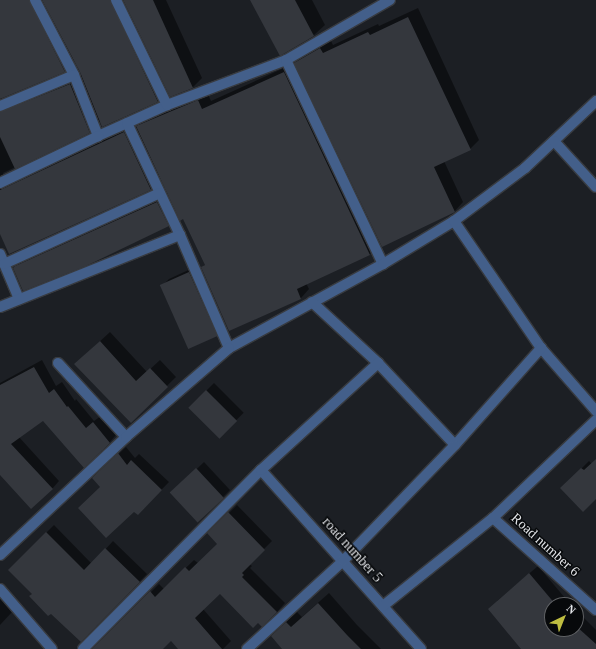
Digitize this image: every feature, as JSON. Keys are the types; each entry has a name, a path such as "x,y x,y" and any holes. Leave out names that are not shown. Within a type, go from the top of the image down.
{"street":[{"path":"35,0 74,75 98,136"},
{"path":"116,0 168,105"},
{"path":"0,184 98,136 168,105 286,60 390,0"},
{"path":"286,60 383,264"},
{"path":"0,106 74,75"},
{"path":"0,555 126,437 229,348 383,264 454,221 525,168 596,101"},
{"path":"127,123 180,235 229,348"},
{"path":"554,141 596,187"},
{"path":"19,299 2,259 160,193"},
{"path":"454,221 542,348 596,411"},
{"path":"0,307 180,235"},
{"path":"312,302 378,363 455,445"},
{"path":"247,649 343,561 455,445 542,348"},
{"path":"58,363 126,437"},
{"path":"83,649 261,470 378,363"},
{"path":"383,606 493,518 596,420"},
{"name":"road number 5","path":"261,470 421,649"},
{"name":"Road number 6","path":"493,518 596,610"},
{"path":"0,589 52,649"}],"building":[{"path":"0,0 29,0 65,72 0,99"},
{"path":"42,0 110,0 158,102 102,127 80,72"},
{"path":"123,0 153,0 193,88 170,97"},
{"path":"250,0 295,0 314,36 280,56"},
{"path":"408,17 471,150 434,167 455,212 382,247 294,63 320,48 323,53 368,32 370,35"},
{"path":"284,72 370,255 297,289 301,299 229,331 201,267 205,265 183,219 180,221 136,126 198,100 202,109"},
{"path":"70,84 90,133 15,169 0,137 0,112"},
{"path":"124,132 151,190 9,254 0,234 0,190"},
{"path":"157,202 169,226 86,266 23,291 13,268 15,266"},
{"path":"189,272 217,336 188,349 160,285"},
{"path":"100,341 136,381 150,368 168,387 131,423 74,364"},
{"path":"34,367 49,393 54,389 67,407 68,406 86,428 93,422 110,443 84,468 43,421 11,444 53,489 31,509 0,475 0,385"},
{"path":"206,390 237,421 219,439 188,408"},
{"path":"118,453 127,465 131,460 162,490 138,515 134,512 106,538 78,508 100,487 92,478"},
{"path":"596,459 596,499 583,512 560,488 581,468 584,470"},
{"path":"196,468 224,498 198,523 170,493"},
{"path":"228,512 265,550 242,573 244,575 242,577 277,612 262,627 258,623 253,628 220,594 195,618 222,649 178,649 171,641 163,649 92,649 150,591 155,597 185,567 189,571 217,544 207,533"},
{"path":"46,532 84,570 105,548 140,582 81,642 51,614 48,616 29,596 32,594 8,570"},
{"path":"529,573 549,597 544,597 544,637 584,637 584,633 596,644 596,649 521,649 488,609"},
{"path":"318,603 361,649 282,649 271,636 286,622 291,627"}]}
